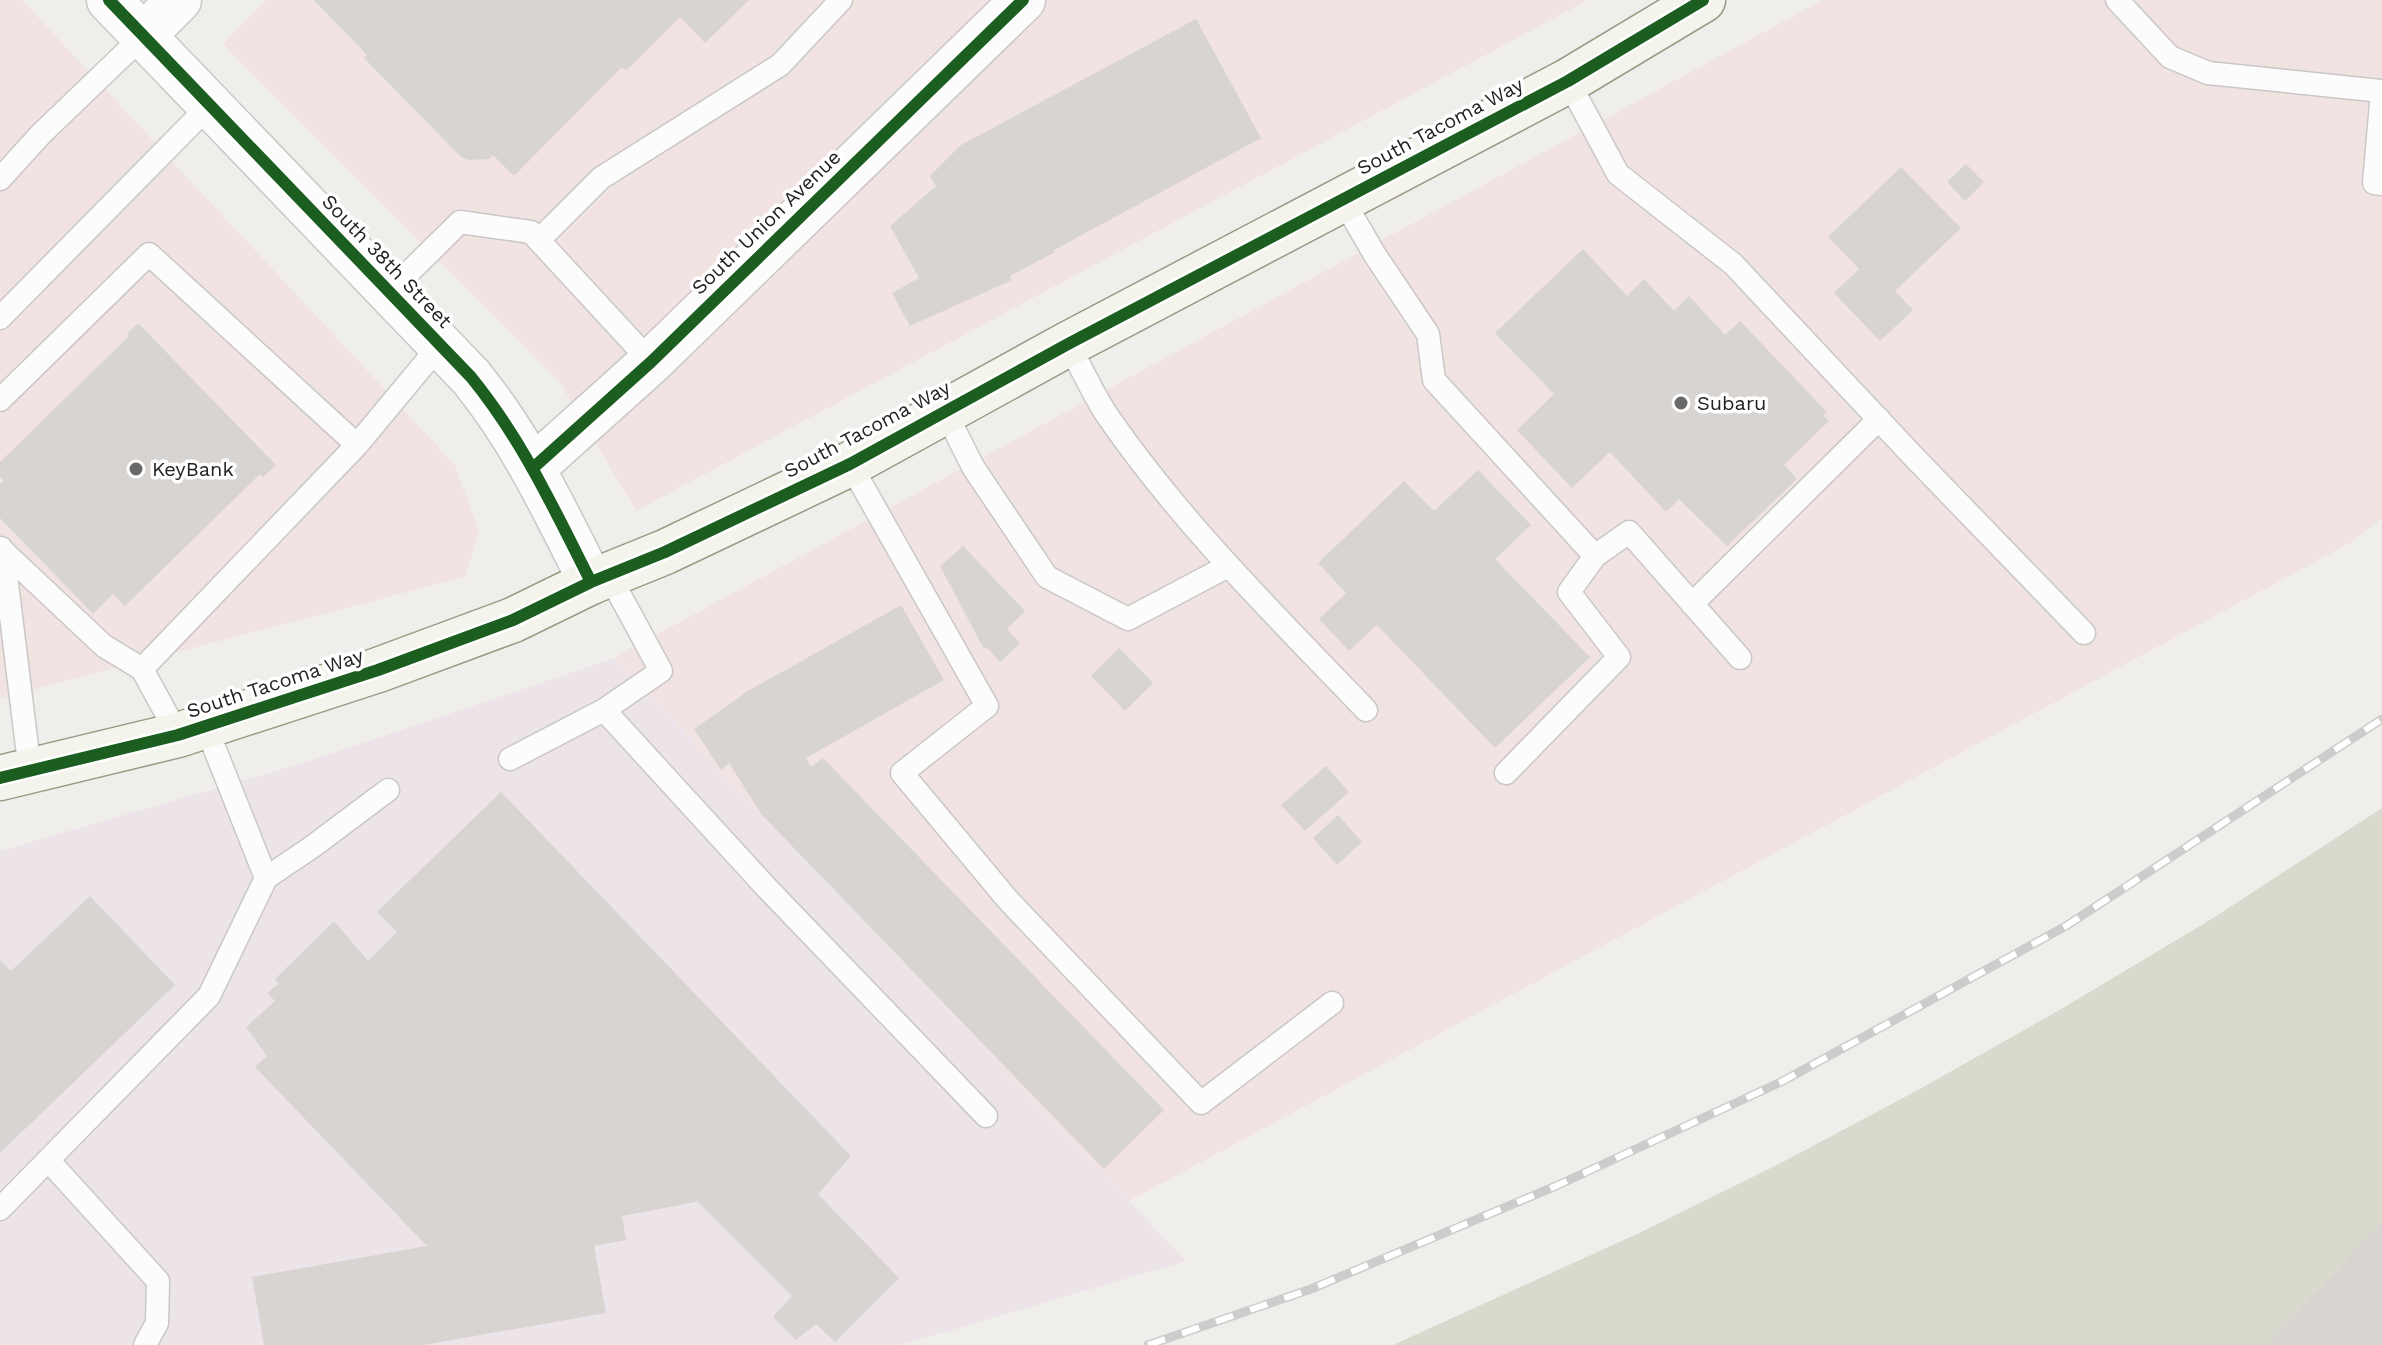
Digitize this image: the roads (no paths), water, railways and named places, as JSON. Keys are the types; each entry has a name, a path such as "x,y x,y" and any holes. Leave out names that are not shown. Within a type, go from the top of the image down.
{"main road":[{"name":"South Tacoma Way","path":"15,775 192,731 378,670 513,620 600,578 665,552 850,464 1068,344 1568,81 1703,0"}],"street":[{"name":"South 38th Street","path":"109,0 440,345 498,411 600,578"},
{"path":"143,36 179,0"},
{"name":"South Union Avenue","path":"533,468 651,362 1023,0"}],"lane":[{"path":"539,240 601,178 780,65 841,0"},
{"path":"2117,0 2170,57 2208,73 2382,92 2374,183 2382,184"},
{"path":"0,179 41,134 143,36"},
{"path":"1568,81 1618,174 1733,264 2084,633"},
{"path":"0,318 210,105"},
{"path":"1343,200 1375,255 1428,334 1434,380 1595,556"},
{"path":"389,292 460,222 531,232 651,362"},
{"path":"0,400 149,254 357,445"},
{"path":"1068,344 1108,416 1159,483 1228,566 1366,710"},
{"path":"142,669 357,445 440,345"},
{"path":"945,411 973,467 1047,577 1128,619 1228,566"},
{"path":"1692,604 1879,419"},
{"path":"850,464 987,706 902,773 1008,900 1201,1103 1332,1003"},
{"path":"1506,773 1619,657 1569,592 1595,556 1629,532 1740,658"},
{"path":"1,549 104,646 142,669 192,731 266,878"},
{"path":"1,549 15,775"},
{"path":"510,759 604,710 661,671 600,578"},
{"path":"604,710 766,887 986,1116"},
{"path":"0,1209 209,996 266,878 388,790"},
{"path":"48,1160 158,1281 157,1323 145,1345"}],"railway":[{"path":"1148,1345 1311,1289 1556,1186 1783,1081 2066,926 2382,719"}],"place":[{"name":"Subaru","path":"1681,403"},
{"name":"KeyBank","path":"136,469"}]}
